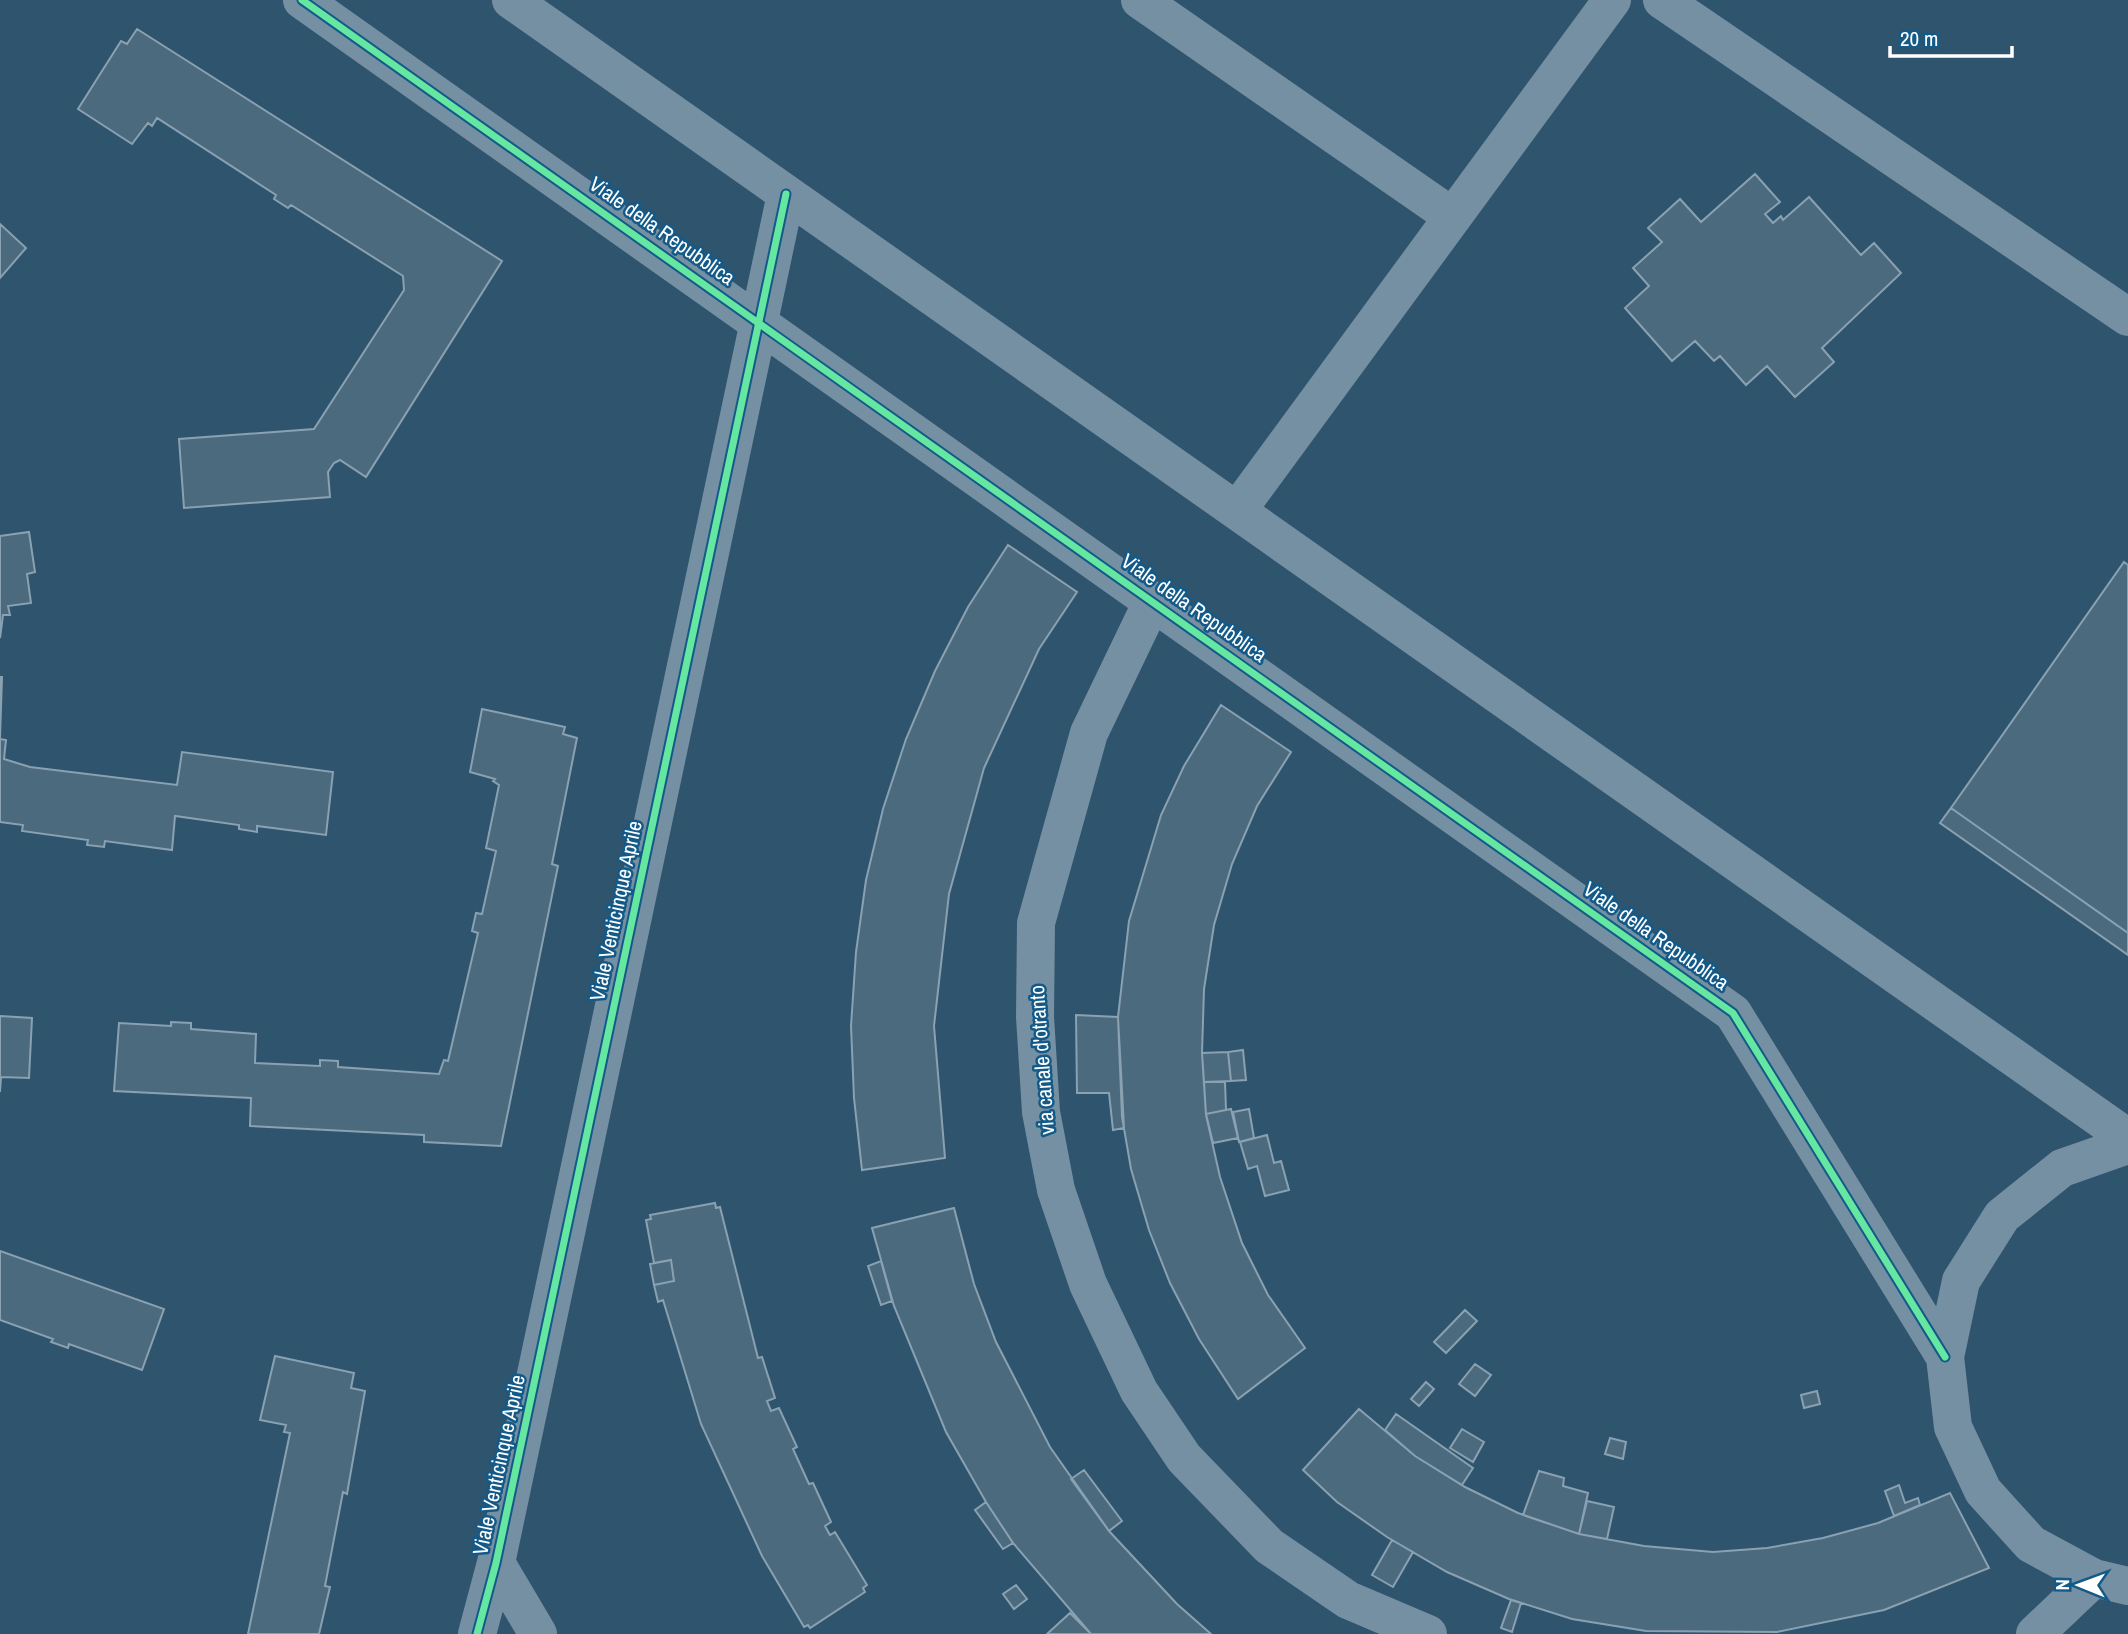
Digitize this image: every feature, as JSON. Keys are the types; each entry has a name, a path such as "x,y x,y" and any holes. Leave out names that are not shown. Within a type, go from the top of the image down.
{"street":[{"name":"Viale della Repubblica","path":"303,0 759,320 1733,1013 1945,1357"},
{"path":"511,0 2128,1138"},
{"path":"1140,0 1453,217"},
{"path":"1237,511 1612,0"},
{"path":"1662,0 2128,317"},
{"name":"Viale Venticinque Aprile","path":"477,1634 496,1563 786,194"},
{"name":"via canale d'otranto","path":"1153,600 1089,733 1036,923 1035,1017 1041,1112 1056,1190 1088,1284 1099,1308 1139,1391 1184,1458 1269,1546 1348,1600 1428,1634"},
{"path":"2111,1582 2031,1544 1983,1492 1953,1427 1945,1357 1961,1281 2002,1216 2062,1168 2128,1145"},
{"path":"496,1563 538,1634"},
{"path":"2035,1634 2111,1582"}],"building":[{"path":"137,29 502,261 366,477 340,460 334,463 328,472 330,497 184,508 179,439 314,429 404,290 403,276 291,205 288,208 274,199 276,195 157,118 152,126 148,123 132,144 78,109 121,41 127,44"},
{"path":"1755,174 1780,202 1765,214 1773,223 1781,216 1783,220 1809,197 1861,255 1874,243 1901,273 1822,348 1834,362 1795,397 1767,366 1746,385 1720,356 1714,361 1695,341 1672,361 1625,308 1649,286 1633,268 1662,242 1648,228 1680,199 1701,222"},
{"path":"0,224 26,248 0,278"},
{"path":"29,532 35,572 27,574 31,603 8,606 10,615 3,615 0,638 0,536"},
{"path":"1008,545 1077,592 1039,649 984,768 949,894 934,1026 945,1158 862,1170 854,1098 851,1026 856,952 866,880 883,809 906,739 935,671 968,607"},
{"path":"2124,562 2128,565 2128,933 1951,808"},
{"path":"0,677 2,677 0,738"},
{"path":"1221,705 1291,752 1257,806 1232,864 1214,925 1204,989 1202,1053 1206,1115 1220,1177 1242,1243 1268,1295 1305,1348 1238,1399 1199,1339 1170,1283 1149,1230 1131,1169 1122,1117 1118,1017 1129,921 1161,815 1184,766"},
{"path":"482,709 565,727 563,734 577,738 552,864 558,866 501,1146 424,1142 424,1135 250,1126 251,1098 114,1091 119,1023 171,1026 171,1022 191,1023 191,1029 256,1034 255,1063 320,1066 320,1060 338,1061 338,1067 439,1074 444,1060 448,1061 478,933 472,931 476,913 482,914 496,851 486,848 499,785 493,781 495,779 470,772"},
{"path":"0,739 6,740 4,759 30,767 177,785 182,752 333,772 326,835 257,826 257,832 239,829 239,825 175,816 172,850 105,841 104,847 87,845 88,840 22,831 23,825 0,822"},
{"path":"1951,808 2128,933 2128,955 1940,823"},
{"path":"1076,1015 1118,1017 1124,1128 1113,1130 1109,1093 1077,1093"},
{"path":"0,1016 32,1018 29,1078 1,1077 0,1092"},
{"path":"1243,1050 1246,1080 1231,1081 1228,1052"},
{"path":"1228,1052 1231,1081 1204,1082 1202,1053"},
{"path":"1204,1082 1225,1082 1226,1110 1206,1114"},
{"path":"1231,1109 1238,1138 1213,1143 1206,1114"},
{"path":"1249,1109 1254,1138 1239,1142 1233,1112"},
{"path":"1267,1135 1274,1163 1281,1161 1289,1190 1265,1196 1257,1166 1248,1169 1240,1142"},
{"path":"715,1203 716,1208 720,1207 758,1358 762,1357 775,1398 767,1401 771,1411 779,1408 797,1447 793,1449 831,1522 825,1526 830,1535 835,1532 867,1585 863,1588 865,1592 810,1628 808,1625 804,1627 762,1556 701,1424 663,1300 658,1302 654,1285 674,1281 671,1260 654,1263 646,1220 651,1219 650,1215"},
{"path":"954,1208 974,1284 996,1342 1050,1447 1109,1531 1177,1604 1211,1634 1091,1634 1013,1543 986,1502 946,1432 894,1306 872,1228"},
{"path":"0,1251 164,1309 142,1370 69,1344 68,1348 51,1342 53,1339 0,1320"},
{"path":"671,1260 674,1281 654,1285 650,1264"},
{"path":"881,1261 892,1301 881,1305 868,1266"},
{"path":"1465,1310 1477,1321 1446,1353 1434,1342"},
{"path":"275,1356 354,1373 351,1388 365,1391 347,1494 343,1492 325,1586 330,1587 319,1634 248,1634 290,1433 284,1432 286,1425 260,1420"},
{"path":"1475,1364 1491,1375 1475,1396 1459,1384"},
{"path":"1426,1382 1434,1389 1419,1406 1411,1399"},
{"path":"1817,1391 1820,1404 1804,1408 1801,1395"},
{"path":"1359,1409 1415,1456 1465,1487 1518,1513 1579,1534 1644,1546 1713,1552 1767,1548 1823,1538 1878,1523 1950,1493 1989,1568 1884,1610 1777,1632 1646,1631 1572,1619 1509,1599 1447,1572 1387,1537 1337,1502 1303,1470"},
{"path":"1396,1414 1473,1468 1462,1485 1415,1456 1385,1430"},
{"path":"1462,1429 1484,1442 1473,1462 1450,1448"},
{"path":"1610,1438 1626,1442 1623,1459 1605,1454"},
{"path":"1084,1470 1122,1521 1109,1531 1071,1479"},
{"path":"1539,1471 1564,1478 1563,1486 1588,1493 1579,1534 1523,1515"},
{"path":"1899,1485 1905,1503 1918,1498 1920,1505 1894,1516 1885,1491"},
{"path":"1587,1501 1614,1507 1607,1539 1579,1534"},
{"path":"986,1502 1013,1543 1003,1549 975,1510"},
{"path":"1392,1540 1413,1552 1393,1587 1372,1575"},
{"path":"1016,1585 1027,1599 1014,1609 1003,1594"},
{"path":"1511,1600 1521,1603 1512,1632 1501,1628"},
{"path":"1070,1613 1091,1634 1047,1634"}],"cycle path":[{"path":"302,0 1733,1013 1945,1357"},
{"path":"477,1634 496,1563 786,194"}]}
